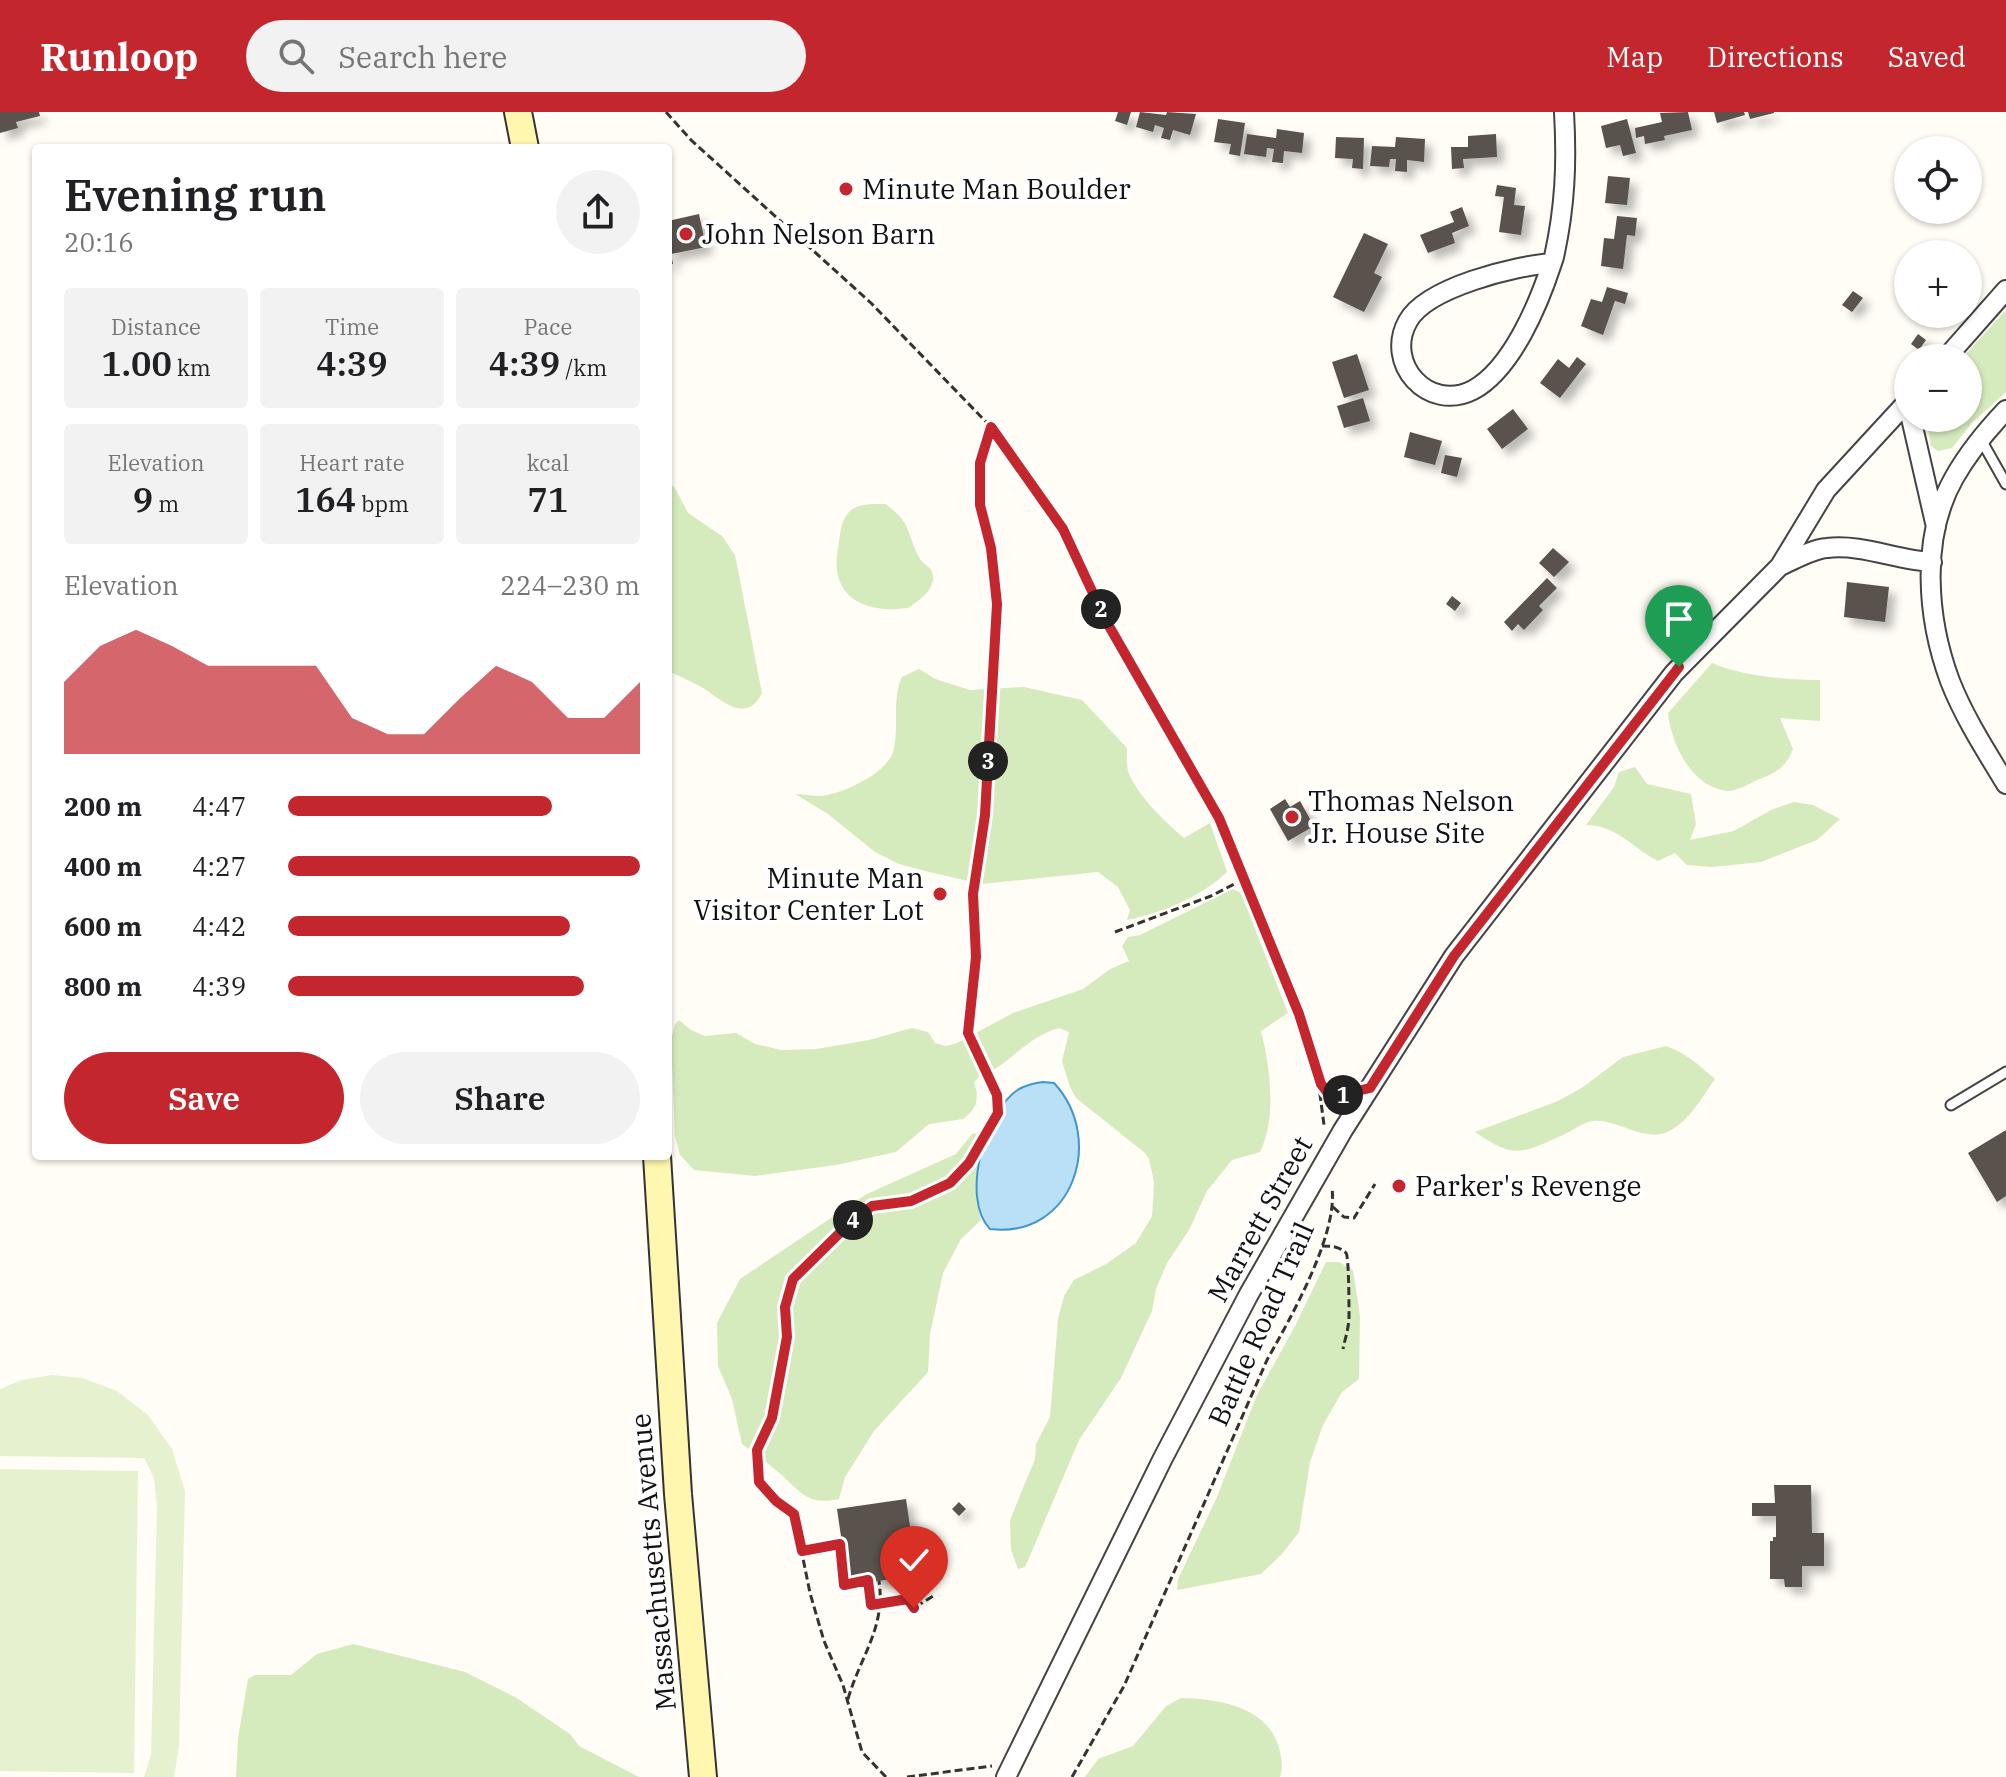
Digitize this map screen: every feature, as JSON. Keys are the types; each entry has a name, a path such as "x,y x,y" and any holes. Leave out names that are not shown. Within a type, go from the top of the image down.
{"main road":[{"path":"518,112 524,144"},
{"name":"Massachusetts Avenue","path":"657,1160 679,1510 703,1777"}],"street":[{"path":"1552,263 1525,265 1462,284 1426,304 1409,318 1402,336 1409,377 1426,389 1446,396 1472,390 1497,368 1538,307 1552,263 1562,221 1566,181 1564,112"},
{"path":"1958,344 2006,290"},
{"path":"2006,410 1980,438 1952,481 1936,527 1930,589 1938,639 1951,682 2006,784"},
{"name":"Marrett Street","path":"1008,1774 1163,1458 1249,1294 1328,1155 1454,956 1679,667 1780,566 1826,490 1894,417"},
{"path":"1914,432 1936,527"},
{"path":"1780,566 1824,547 1872,550 1904,561 1932,562"}],"lane":[{"path":"1980,438 2006,484"},
{"path":"1951,1105 2006,1072"}],"path":[{"name":"Battle Road Trail","path":"666,112 691,140 871,303 991,427 1063,529 1105,619 1219,818 1299,1014 1317,1076 1333,1207 1322,1246 1293,1314 1267,1360 1124,1686 1072,1777"},
{"path":"886,1777 862,1752 810,1593 794,1514 776,1501 759,1482 757,1450 772,1418 787,1337 785,1307 793,1279 855,1218 872,1206 911,1201 950,1183 969,1163 998,1113 997,1095 968,1033 976,957 973,894 985,815 997,604 991,548 980,505 980,463 991,427"},
{"path":"1115,932 1211,896 1244,879"},
{"path":"1317,1076 1327,1092 1334,1094 1370,1088"},
{"path":"1333,1207 1350,1219 1359,1213 1375,1184"},
{"path":"1322,1246 1335,1246 1345,1251 1350,1260 1347,1278 1349,1319 1343,1349"},
{"path":"802,1551 840,1544 844,1585 868,1580 871,1605 908,1599 914,1608 933,1596"},
{"path":"847,1702 862,1659 873,1639 882,1603 879,1581"},
{"path":"907,1777 991,1765 1008,1774"}],"green space":[{"path":"2006,310 2006,392 1982,414 1982,344 1975,344"},
{"path":"1928,432 1965,432 1952,448 1938,451 1931,446"},
{"path":"672,485 688,513 722,536 735,555 762,693 756,702 741,709 672,673"},
{"path":"885,504 904,522 920,559 933,575 927,593 908,608 864,605 853,599 839,579 838,549 846,516 852,509 861,506"},
{"path":"1712,663 1765,676 1820,680 1820,721 1780,718 1793,749 1787,761 1769,775 1732,791 1715,788 1694,773 1679,751 1668,713"},
{"path":"919,669 935,679 970,690 1024,687 1082,700 1127,748 1129,774 1146,800 1169,824 1184,838 1210,823 1227,872 1180,903 1127,920 1130,910 1118,887 1098,872 981,884 899,864 875,852 828,814 795,794 829,795 862,782 882,768 893,752 897,695 902,677"},
{"path":"1635,767 1647,784 1691,794 1696,824 1690,840 1734,831 1771,810 1794,802 1813,805 1840,819 1817,840 1761,862 1712,867 1687,865 1675,853 1658,861 1615,833 1586,825 1614,787 1619,772"},
{"path":"1233,889 1241,893 1288,1013 1261,1031 1270,1092 1269,1124 1260,1152 1232,1160 1207,1191 1189,1230 1167,1263 1156,1289 1152,1311 1121,1378 1079,1440 1025,1567 1018,1569 1011,1550 1010,1520 1035,1459 1036,1444 1050,1417 1058,1319 1064,1296 1074,1280 1106,1264 1136,1243 1152,1216 1154,1182 1149,1159 1076,1098 1070,1087 1062,1061 1069,1032 1059,1028 1050,1031 983,1074 974,1083 976,1104 971,1112 963,1119 929,1124 896,1152 836,1165 755,1176 694,1170 680,1155 675,1136 672,1036 679,1020 705,1036 736,1033 755,1044 781,1050 816,1049 869,1040 912,1028 928,1032 935,1043 946,1046 1013,1013 1083,989 1110,969 1129,961 1122,946 1128,937 1140,935"},
{"path":"1666,1046 1686,1056 1715,1079 1687,1117 1665,1133 1647,1134 1593,1121 1520,1151 1501,1147 1475,1132 1558,1101 1583,1087 1623,1057"},
{"path":"987,1132 977,1186 981,1220 961,1239 943,1273 930,1334 928,1372 874,1431 845,1477 839,1499 811,1499 742,1444 732,1399 718,1366 717,1323 740,1279 867,1194 956,1154 972,1134"},
{"path":"1326,1262 1339,1262 1353,1270 1360,1316 1359,1379 1342,1392 1323,1425 1310,1462 1299,1532 1261,1574 1177,1590 1178,1579 1217,1497 1256,1397"},
{"path":"52,1375 82,1378 117,1391 148,1415 172,1449 185,1491 179,1747 174,1777 144,1777 151,1755 157,1507 154,1478 144,1458 0,1456 0,1389 22,1380"},
{"path":"0,1469 138,1471 134,1773 0,1771"},
{"path":"353,1644 465,1672 515,1697 570,1734 579,1746 639,1777 236,1777 238,1738 248,1679 255,1675 291,1675 317,1654"},
{"path":"1181,1698 1227,1704 1255,1715 1275,1737 1282,1761 1280,1777 1085,1777 1098,1759 1133,1746 1166,1706"}],"water":[{"path":"1043,1082 1054,1083 1070,1106 1078,1131 1078,1156 1073,1181 1060,1202 1042,1218 1019,1228 990,1229 981,1215 977,1197 980,1155 987,1134 1007,1100 1019,1089"}],"building":[{"path":"0,112 39,112 40,116 16,122 18,128 0,133"},
{"path":"1118,112 1131,112 1127,125 1115,121"},
{"path":"1140,112 1196,114 1190,135 1173,130 1170,140 1161,138 1164,128 1155,125 1153,132 1136,127"},
{"path":"1688,112 1692,130 1645,144 1644,136 1636,138 1635,128 1662,122 1660,113"},
{"path":"1714,112 1744,112 1745,115 1717,123"},
{"path":"1748,112 1774,112 1774,113 1750,119"},
{"path":"1218,119 1245,123 1240,156 1229,154 1231,144 1214,142"},
{"path":"1627,119 1636,153 1623,156 1620,145 1606,148 1601,126"},
{"path":"1277,129 1304,133 1302,153 1284,151 1283,163 1272,162 1274,149 1267,148 1266,157 1244,154 1247,134 1276,138"},
{"path":"1496,134 1497,157 1463,159 1464,168 1452,169 1451,147 1468,147 1468,136"},
{"path":"1336,137 1364,138 1363,169 1352,168 1353,159 1335,158"},
{"path":"1396,137 1425,139 1424,162 1407,160 1407,172 1395,171 1396,159 1390,159 1389,167 1370,166 1372,146 1395,147"},
{"path":"1608,176 1630,178 1627,205 1605,203"},
{"path":"1497,185 1516,188 1514,205 1525,206 1521,235 1499,232 1504,197 1495,196"},
{"path":"1462,207 1469,226 1452,233 1455,243 1428,253 1420,235 1454,222 1450,212"},
{"name":"John Nelson Barn","path":"699,214 706,247 672,254 672,220"},
{"path":"1617,216 1637,218 1635,236 1627,235 1623,269 1601,266 1604,238 1614,239"},
{"path":"1364,233 1388,244 1374,273 1382,277 1364,312 1333,297"},
{"path":"1607,287 1628,293 1625,304 1615,301 1603,335 1581,326 1591,299 1602,302"},
{"path":"1853,291 1863,298 1852,312 1842,305"},
{"path":"1918,334 1926,340 1923,344 1911,344"},
{"path":"1357,354 1369,390 1344,398 1332,362"},
{"path":"1577,357 1586,364 1560,398 1540,383 1558,359 1569,368"},
{"path":"1363,398 1370,421 1344,428 1337,406"},
{"path":"1513,409 1528,429 1502,449 1487,429"},
{"path":"1410,432 1442,441 1435,465 1404,457"},
{"path":"1445,455 1462,458 1457,477 1441,473"},
{"path":"1553,548 1569,562 1554,577 1539,563"},
{"path":"1547,578 1557,588 1539,606 1543,610 1524,630 1518,624 1512,631 1504,622"},
{"path":"1847,582 1889,587 1885,622 1844,617"},
{"path":"1452,596 1461,603 1455,611 1446,604"},
{"name":"Thomas Nelson Jr. House Site","path":"1285,799 1290,807 1300,801 1314,826 1288,841 1270,809"},
{"path":"2006,1130 2006,1196 1997,1202 1968,1153"},
{"path":"1774,1485 1811,1485 1812,1533 1824,1533 1824,1566 1802,1566 1802,1587 1785,1587 1784,1579 1770,1579 1770,1541 1776,1537 1776,1516 1752,1516 1752,1503 1775,1503"},
{"path":"906,1499 916,1567 890,1570 891,1579 873,1582 871,1573 847,1577 837,1509"},
{"path":"959,1502 966,1509 959,1516 952,1509"}],"place":[{"name":"Minute Man Boulder","path":"846,189"},
{"name":"John Nelson Barn","path":"686,234"},
{"name":"Thomas Nelson Jr. House Site","path":"1292,817"},
{"name":"Minute Man Visitor Center Lot","path":"940,894"},
{"name":"Parker's Revenge","path":"1399,1186"}],"route":[{"path":"914,1608 908,1599 871,1605 868,1580 844,1585 840,1544 802,1551 794,1514 776,1501 759,1482 757,1450 772,1418 787,1337 785,1307 793,1279 855,1218 872,1206 911,1201 950,1183 969,1163 998,1113 997,1095 968,1033 976,957 973,894 985,815 997,604 991,548 980,505 980,463 991,427 1063,529 1105,619 1219,818 1299,1014 1317,1076 1327,1092 1340,1095 1370,1088 1454,956 1679,667"}]}
